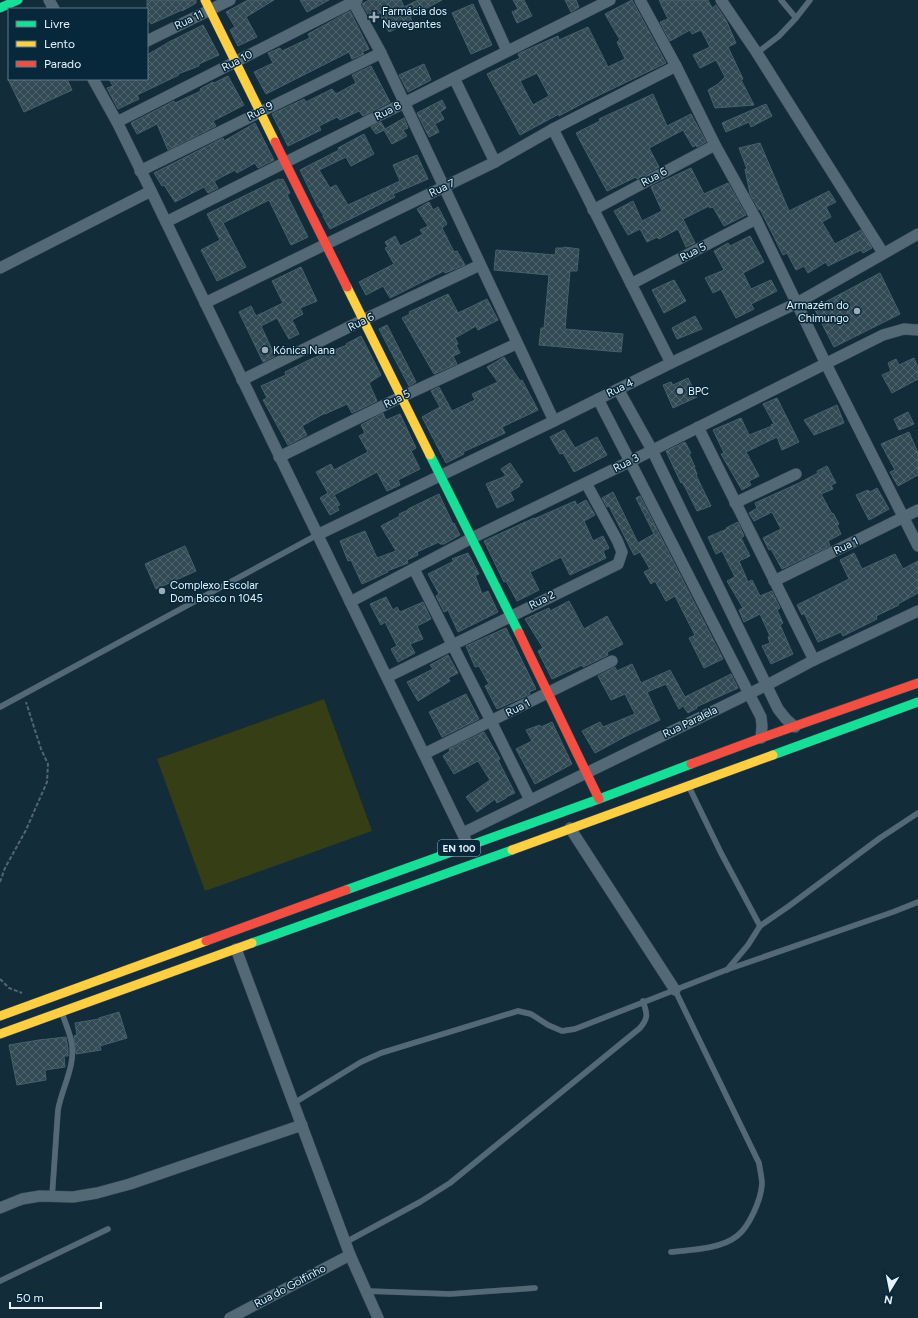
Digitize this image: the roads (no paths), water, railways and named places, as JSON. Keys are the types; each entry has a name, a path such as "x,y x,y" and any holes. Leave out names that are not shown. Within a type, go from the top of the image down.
{"main road":[{"path":"0,8 18,0"},
{"path":"208,5 600,799"},
{"name":"EN 100","path":"0,1016 468,845 600,799 761,738 918,683"},
{"name":"EN 100","path":"0,1034 918,702"}],"street":[{"name":"Rua 11","path":"148,40 208,5 230,0"},
{"path":"485,0 507,51"},
{"name":"Rua 8","path":"166,222 610,0"},
{"path":"640,0 676,66 715,145 756,219 826,364 918,546"},
{"path":"721,0 757,53 883,253"},
{"path":"354,1 404,103 516,344 554,421"},
{"name":"Rua 10","path":"117,122 354,1"},
{"name":"Rua 9","path":"140,171 259,111 380,53"},
{"name":"Rua 7","path":"205,303 495,162 553,129 676,66"},
{"path":"454,78 495,162"},
{"path":"94,80 117,122 151,191 468,845"},
{"path":"553,129 671,363"},
{"name":"Rua 6","path":"593,210 715,145"},
{"path":"0,268 151,191"},
{"name":"Rua 5","path":"631,284 756,219"},
{"name":"Rua 4","path":"318,535 797,303 918,234"},
{"name":"Rua 6","path":"242,380 363,320 480,265"},
{"name":"Rua 3","path":"350,602 472,538 631,461 883,335 904,329 918,330"},
{"name":"Rua 5","path":"280,457 401,397 516,344"},
{"path":"618,389 652,450 778,709 795,727"},
{"path":"598,399 761,717 761,738"},
{"path":"698,427 814,660"},
{"path":"735,503 796,474"},
{"name":"Rua 2","path":"387,677 618,564 622,552 586,483"},
{"name":"Rua 1","path":"774,581 918,510"},
{"path":"414,569 530,800"},
{"name":"Rua Paralela","path":"463,833 767,685 814,660 918,611"},
{"name":"Rua 1","path":"424,754 612,661"},
{"path":"570,828 675,990"},
{"path":"236,949 350,1255 378,1318"},
{"path":"0,1208 22,1199 40,1196 79,1196 98,1193 130,1184 302,1125"},
{"name":"Rua do Golfinho","path":"230,1318 350,1255"}],"lane":[{"path":"781,0 796,18"},
{"path":"757,53 779,36 810,0"},
{"path":"0,707 318,535"},
{"path":"689,786 721,853 760,926"},
{"path":"726,970 748,945 760,926 880,838 918,813"},
{"path":"294,1103 361,1062 381,1053 518,1011 531,1014 548,1025 562,1031 575,1029 643,1001 726,970 918,902"},
{"path":"671,1252 703,1249 722,1244 736,1237 745,1228 754,1213 762,1185 759,1163 675,990"},
{"path":"346,1242 420,1202 450,1183 640,1028 646,1021 647,1015 643,1001"},
{"path":"52,1197 58,1110 60,1099 69,1075 72,1058 71,1040 61,1011"},
{"path":"0,1281 108,1229"},
{"path":"366,1291 450,1294 535,1288"}],"place":[{"name":"Farmácia dos Navegantes","path":"374,17"},
{"name":"Armazém do Chimungo","path":"857,311"},
{"name":"Kónica Nana","path":"265,350"},
{"name":"BPC","path":"680,391"},
{"name":"Complexo Escolar Dom Bosco n 1045","path":"162,591"}]}
